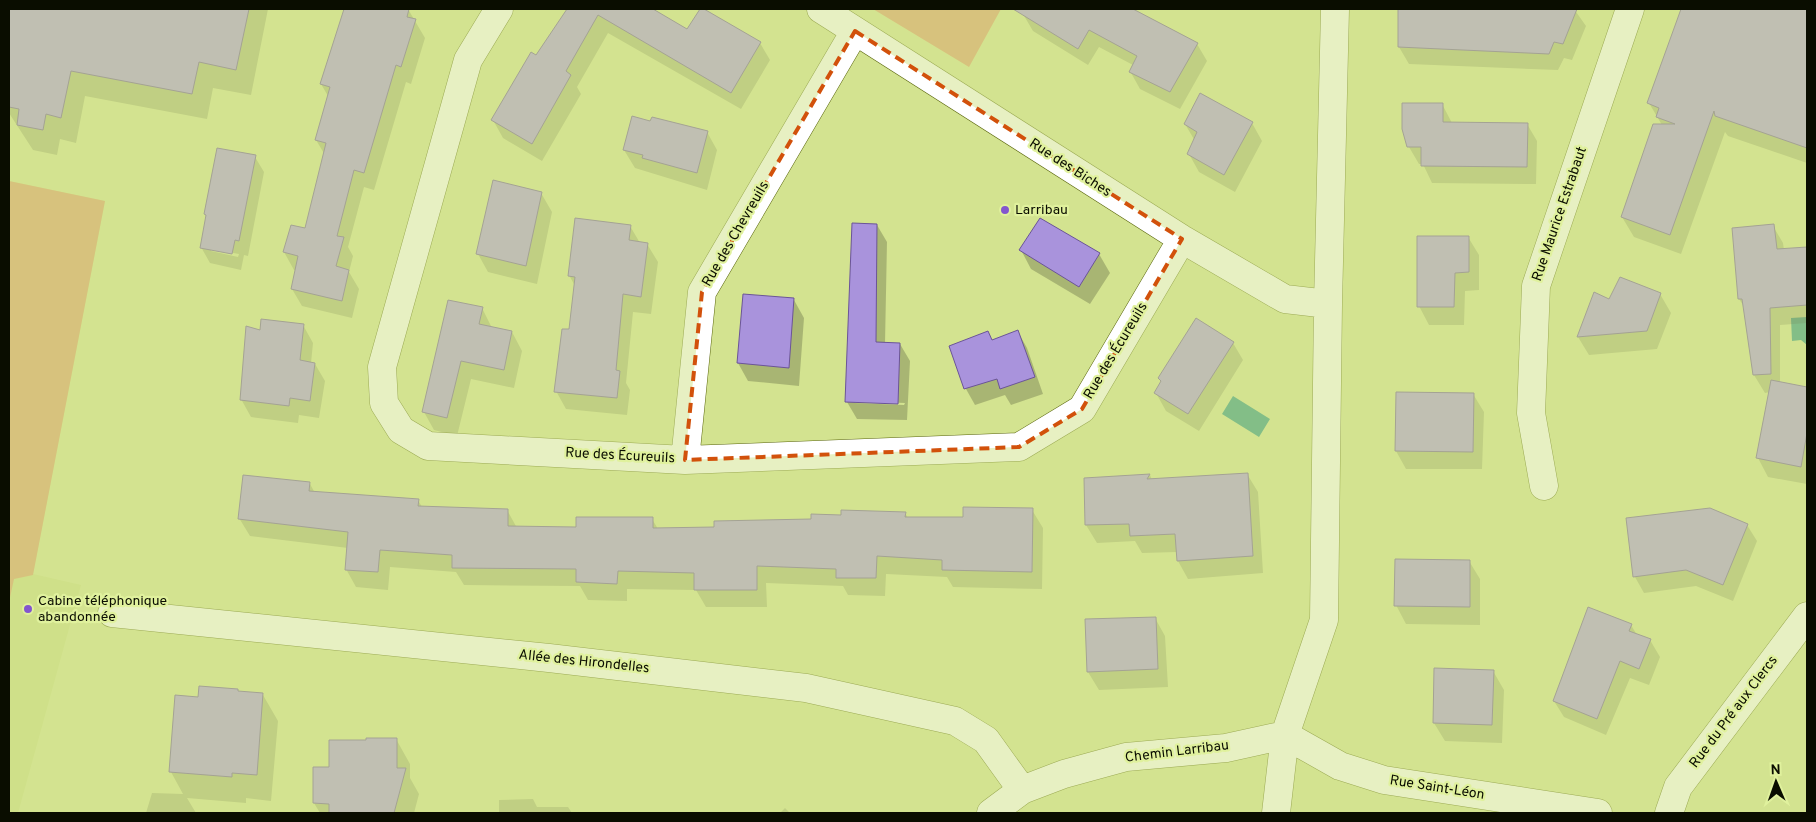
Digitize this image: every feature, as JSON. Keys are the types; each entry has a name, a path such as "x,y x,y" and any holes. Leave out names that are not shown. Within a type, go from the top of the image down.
{"street":[{"name":"Rue des Écureuils","path":"499,9 468,60 382,367 384,403 401,430 428,446 686,460 1019,447 1082,409 1182,239"},
{"name":"Rue des Biches","path":"821,9 1182,239 1285,299 1328,304"},
{"path":"1276,813 1285,735 1324,620 1328,304 1335,9"},
{"name":"Rue Maurice Estrabaut","path":"1544,486 1531,413 1536,286 1630,9"},
{"name":"Rue des Chevreuils","path":"686,460 702,292 855,30"},
{"name":"Allée des Hirondelles","path":"112,613 549,658 806,688 955,721 986,740 1022,790"},
{"name":"Rue du Pré aux Clercs","path":"1669,813 1678,787 1807,616"},
{"name":"Chemin Larribau","path":"992,813 1022,790 1064,774 1126,757 1220,748 1285,735"},
{"name":"Rue Saint-Léon","path":"1285,735 1340,766 1384,780 1598,813"}],"highlighted area":[{"path":"855,31 1182,239 1082,409 1019,447 685,460 702,292"}],"shaded area":[{"path":"873,9 1001,9 969,67"},
{"path":"9,181 105,201 33,574 81,585 18,813 9,813"},
{"path":"9,181 105,201 33,575 14,579 9,602"}],"water":[{"path":"1807,317 1807,345 1801,340 1792,341 1791,318"},
{"path":"1233,396 1270,419 1259,437 1222,414"}],"building":[{"path":"9,9 249,9 236,70 199,62 192,94 71,71 61,118 46,114 43,130 17,125 19,109 9,107"},
{"path":"344,9 409,9 407,17 416,19 401,67 396,65 364,173 354,170 337,236 344,237 336,266 349,270 342,301 291,289 298,256 283,252 291,225 305,228 326,143 315,140 330,87 320,84"},
{"path":"567,9 653,9 687,29 700,9 704,9 761,42 731,93 598,15 566,71 571,75 532,144 491,120 531,52 536,55"},
{"path":"1013,9 1133,9 1198,43 1170,92 1129,72 1137,56 1089,30 1078,49"},
{"path":"1398,9 1577,9 1563,44 1554,42 1549,54 1398,47"},
{"path":"1681,9 1807,9 1807,148 1715,116 1714,111 1670,235 1621,217 1653,124 1675,124 1656,117 1659,108 1647,103"},
{"path":"1200,93 1253,122 1224,175 1187,154 1197,132 1184,124"},
{"path":"1402,103 1443,103 1443,122 1528,123 1527,167 1421,166 1421,147 1407,147 1402,129"},
{"path":"632,116 650,121 652,117 708,131 697,173 642,158 643,155 623,150"},
{"path":"217,148 256,155 239,241 235,240 232,254 200,248 206,215 204,214"},
{"path":"493,180 542,192 526,266 476,254"},
{"path":"575,218 631,225 629,240 648,243 641,297 623,294 616,370 620,371 617,398 554,392 562,329 569,329 575,277 568,276"},
{"path":"1040,218 1100,253 1079,287 1019,250"},
{"path":"852,223 877,224 876,342 900,343 898,404 845,402"},
{"path":"1774,224 1777,249 1807,247 1807,305 1770,308 1771,374 1753,375 1742,299 1738,299 1732,228"},
{"path":"1417,236 1469,236 1469,272 1455,273 1454,307 1417,307"},
{"path":"1620,277 1661,293 1647,331 1577,337 1594,292 1609,299"},
{"path":"743,294 794,298 789,368 737,363"},
{"path":"448,300 483,307 479,324 512,331 504,370 461,361 447,418 422,412"},
{"path":"1196,318 1234,342 1188,414 1154,393 1161,381 1158,378"},
{"path":"261,319 304,324 300,360 315,363 310,401 290,398 289,406 240,400 246,326 260,330"},
{"path":"1018,330 1035,377 1000,389 997,379 964,389 949,346 988,331 992,340"},
{"path":"1771,380 1807,387 1807,433 1801,467 1756,458"},
{"path":"1396,392 1474,393 1473,452 1395,451"},
{"path":"1248,473 1253,556 1177,561 1175,534 1130,536 1129,524 1085,525 1084,478 1150,474 1147,479"},
{"path":"243,475 310,482 309,491 419,499 418,506 508,509 508,526 576,527 576,517 653,517 653,528 714,527 714,521 811,519 811,514 841,515 841,510 906,512 905,517 963,517 963,507 1033,508 1032,572 942,570 942,560 877,556 876,578 836,578 836,569 757,566 757,590 694,590 694,573 618,571 617,584 576,582 576,569 452,568 452,555 380,550 378,572 345,570 348,532 238,519"},
{"path":"1710,508 1748,524 1723,585 1686,570 1633,577 1626,518"},
{"path":"1395,559 1470,560 1470,607 1394,606"},
{"path":"1588,607 1632,624 1629,631 1651,639 1639,669 1620,661 1597,719 1553,701"},
{"path":"1156,617 1158,669 1087,672 1085,619"},
{"path":"1434,668 1494,670 1492,725 1433,723"},
{"path":"199,686 263,693 257,775 232,773 232,777 169,772 175,695 198,697"},
{"path":"366,738 397,738 397,768 406,768 394,813 329,813 329,804 313,803 313,767 329,767 329,740 366,740"}],"place":[{"name":"Larribau","path":"1005,210"},
{"name":"Cabine téléphonique abandonnée","path":"28,609"}]}
